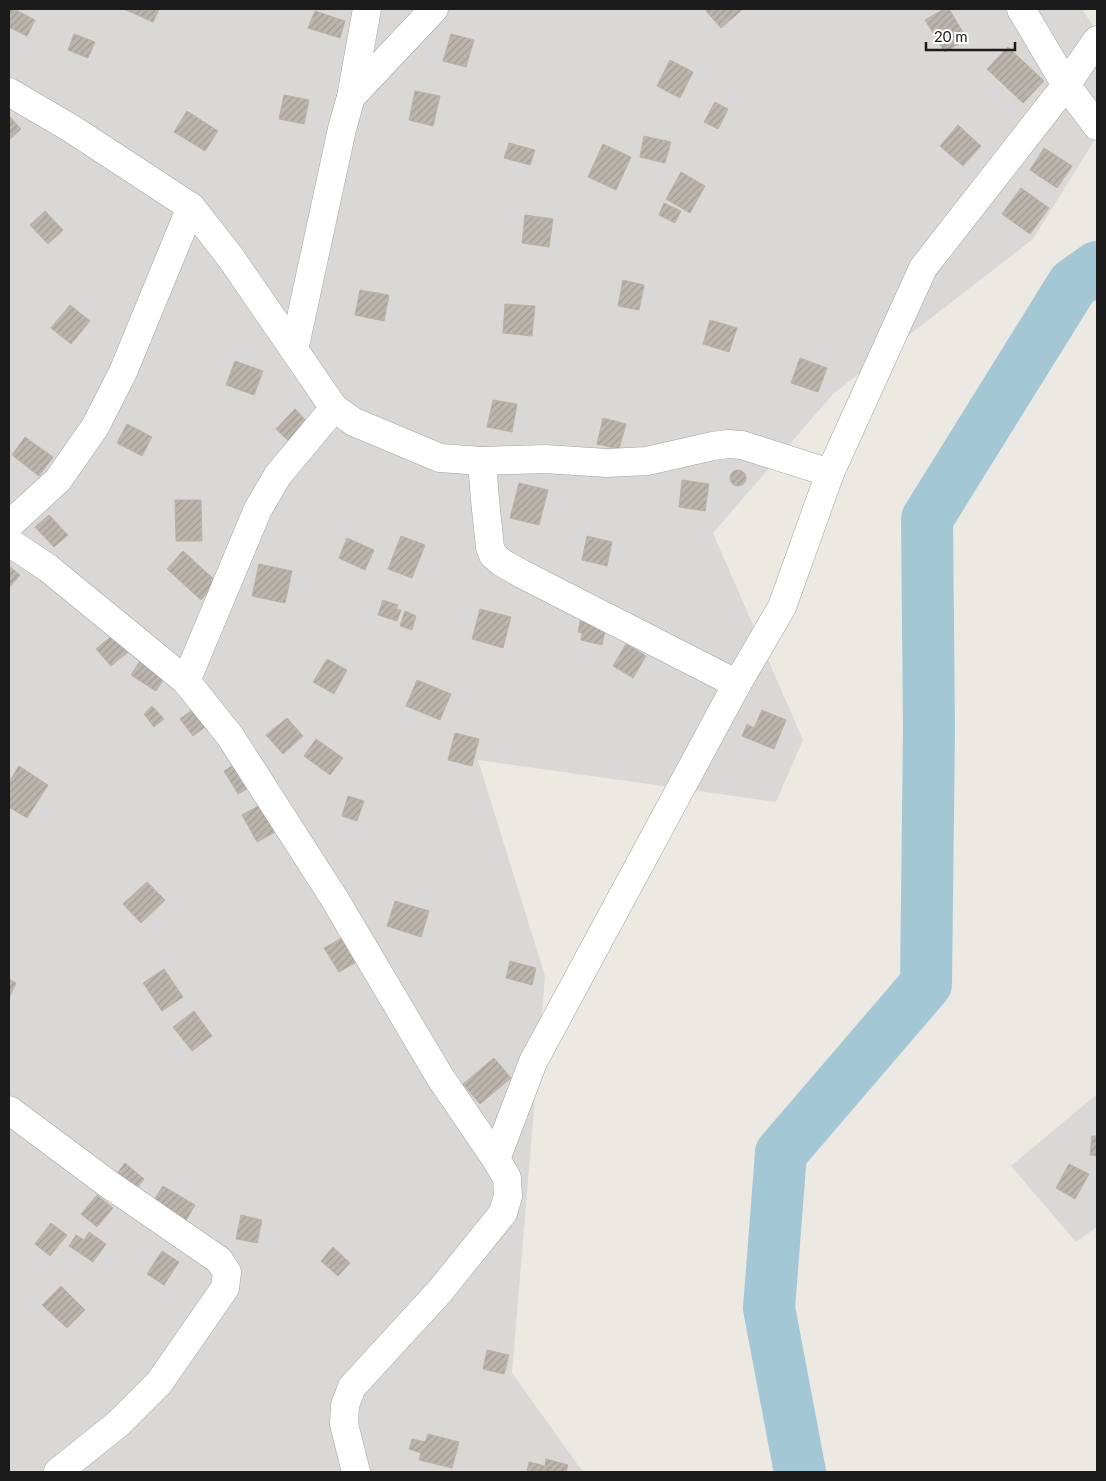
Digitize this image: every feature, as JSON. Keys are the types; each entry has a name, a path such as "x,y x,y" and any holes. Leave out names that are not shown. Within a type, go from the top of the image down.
{"street":[{"path":"294,350 342,129 351,97 367,9"},
{"path":"351,97 434,9"},
{"path":"1021,9 1066,85 1097,126"},
{"path":"496,1159 533,1062 737,684 782,607 830,473 923,268 1066,85 1097,40"},
{"path":"9,92 72,129 191,207 231,258 334,408 354,422 440,458 482,461 545,459 607,463 647,461 728,444 742,445 830,473"},
{"path":"9,525 58,480 95,426 123,372 191,207"},
{"path":"186,681 258,509 278,475 334,408"},
{"path":"482,461 489,538 493,556 522,574 737,684"},
{"path":"9,542 48,568 186,681 230,736 334,898 440,1077 507,1178 508,1196 504,1213 440,1291 352,1387 345,1405 344,1424 356,1472"},
{"path":"9,1110 107,1183 219,1260 227,1272 225,1288 159,1383 119,1423 58,1472"}],"shaded area":[{"path":"9,9 1082,9 1097,32 1097,136 1033,239 833,394 713,533 803,740 776,802 478,760 545,976 512,1373 583,1472 9,1472"},
{"path":"1097,1094 1097,1227 1076,1242 1011,1166"}],"building":[{"path":"9,9 14,9 35,20 27,36 9,27"},
{"path":"124,9 159,9 153,22"},
{"path":"708,9 743,9 721,28 706,11"},
{"path":"944,9 949,9 967,39 945,52 925,20"},
{"path":"315,11 345,21 340,38 308,28"},
{"path":"74,34 95,42 88,58 68,50"},
{"path":"451,34 474,40 466,67 443,61"},
{"path":"1008,47 1044,81 1023,103 987,69"},
{"path":"670,60 693,72 680,98 657,86"},
{"path":"415,91 440,96 433,126 409,120"},
{"path":"284,95 309,100 304,124 279,119"},
{"path":"715,102 728,109 718,129 704,122"},
{"path":"187,111 218,131 205,151 174,132"},
{"path":"9,116 21,129 9,140"},
{"path":"958,125 981,146 963,166 940,146"},
{"path":"644,136 671,142 665,163 640,157"},
{"path":"509,143 535,150 530,165 504,158"},
{"path":"603,144 631,157 616,190 588,177"},
{"path":"1044,148 1072,166 1057,188 1030,170"},
{"path":"681,172 705,186 690,213 666,199"},
{"path":"1021,188 1049,208 1030,234 1002,214"},
{"path":"664,203 681,211 675,223 659,215"},
{"path":"45,211 63,230 48,244 30,225"},
{"path":"525,215 553,219 549,247 522,243"},
{"path":"623,280 644,285 639,310 618,306"},
{"path":"360,290 389,295 384,321 355,315"},
{"path":"505,304 535,306 532,336 503,333"},
{"path":"70,305 90,321 71,344 51,328"},
{"path":"710,320 737,328 729,352 703,344"},
{"path":"800,358 827,368 818,392 791,383"},
{"path":"235,361 263,371 254,395 226,385"},
{"path":"493,400 517,404 512,432 487,427"},
{"path":"295,409 310,425 292,444 276,429"},
{"path":"603,418 626,424 619,449 597,444"},
{"path":"127,424 152,437 142,456 117,443"},
{"path":"25,437 53,457 39,476 12,455"},
{"path":"738,470 744,472 746,478 744,484 738,486 732,484 730,478 732,472"},
{"path":"682,480 709,484 705,511 679,507"},
{"path":"519,483 548,490 539,525 510,518"},
{"path":"175,500 201,500 202,541 176,541"},
{"path":"49,515 68,535 54,547 35,527"},
{"path":"401,536 425,545 412,578 388,569"},
{"path":"587,536 612,542 607,566 582,560"},
{"path":"347,538 374,550 365,570 339,558"},
{"path":"183,551 217,582 201,600 167,569"},
{"path":"259,564 292,571 285,603 252,596"},
{"path":"9,566 20,575 9,588"},
{"path":"383,600 398,605 396,609 401,610 397,621 378,615"},
{"path":"480,609 511,617 503,648 472,639"},
{"path":"405,611 416,616 412,630 400,626"},
{"path":"581,616 607,622 602,645 581,640 582,633 578,632"},
{"path":"113,635 128,652 111,666 96,649"},
{"path":"626,644 646,656 633,678 613,666"},
{"path":"142,658 167,674 156,691 131,675"},
{"path":"327,659 347,670 334,694 313,682"},
{"path":"417,680 451,694 440,720 406,706"},
{"path":"152,706 164,719 154,727 144,714"},
{"path":"196,707 209,724 193,736 180,719"},
{"path":"762,710 786,720 774,749 742,736 747,724 754,728"},
{"path":"287,718 303,736 283,754 266,735"},
{"path":"455,733 479,739 472,766 448,760"},
{"path":"316,739 343,758 330,775 304,756"},
{"path":"240,761 255,784 238,794 224,771"},
{"path":"19,766 48,785 27,818 9,807 9,782"},
{"path":"348,796 364,801 357,821 342,816"},
{"path":"262,804 277,831 257,842 242,815"},
{"path":"147,882 165,900 141,923 123,904"},
{"path":"395,901 429,911 421,937 387,926"},
{"path":"351,933 365,957 339,972 324,948"},
{"path":"510,961 536,968 532,985 506,978"},
{"path":"164,969 183,997 162,1011 143,983"},
{"path":"9,979 16,983 9,998"},
{"path":"194,1011 212,1036 192,1051 173,1027"},
{"path":"494,1058 511,1078 480,1104 463,1084"},
{"path":"1092,1136 1097,1136 1097,1156 1090,1155"},
{"path":"125,1163 144,1179 131,1196 112,1180"},
{"path":"1069,1164 1089,1174 1075,1199 1056,1188"},
{"path":"163,1186 195,1205 182,1227 149,1207"},
{"path":"97,1195 113,1208 97,1227 81,1214"},
{"path":"241,1215 262,1220 257,1243 236,1239"},
{"path":"51,1223 67,1235 50,1256 35,1244"},
{"path":"89,1232 106,1244 93,1262 69,1246 76,1235 84,1240"},
{"path":"333,1247 350,1263 338,1276 321,1261"},
{"path":"162,1251 179,1262 164,1285 147,1274"},
{"path":"61,1286 85,1310 67,1328 42,1305"},
{"path":"487,1350 509,1355 504,1374 483,1369"},
{"path":"428,1434 459,1442 452,1468 419,1460 421,1453 409,1449 412,1439 425,1442"},
{"path":"546,1459 568,1465 566,1472 527,1472 529,1462 545,1466"}],"waterway":[{"path":"800,1472 769,1308 781,1153 926,984 929,729 927,519 1073,284 1097,267"}]}
